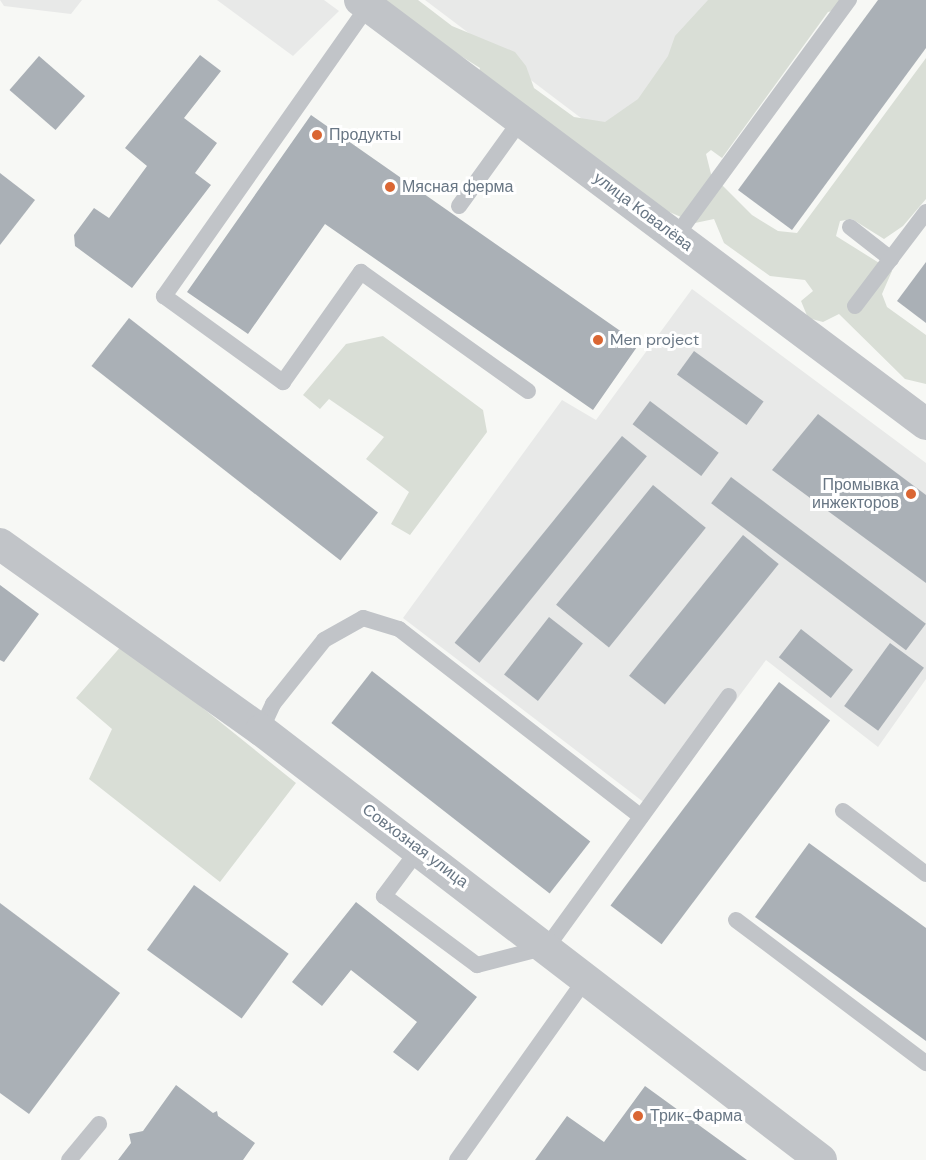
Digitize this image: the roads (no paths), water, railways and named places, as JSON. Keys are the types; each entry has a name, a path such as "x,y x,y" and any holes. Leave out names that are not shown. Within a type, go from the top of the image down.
{"street":[{"name":"улица Ковалёва","path":"364,3 926,424"},
{"name":"Совхозная улица","path":"0,544 261,730 587,977 821,1160"}],"lane":[{"path":"676,237 849,0"},
{"path":"364,3 164,296 283,382 361,272 528,391"},
{"path":"459,206 521,120"},
{"path":"855,306 926,212"},
{"path":"850,226 891,259"},
{"path":"261,730 273,704 324,640 363,618 399,628 641,817"},
{"path":"418,849 384,896 477,965 547,947 729,696"},
{"path":"843,811 926,874"},
{"path":"736,920 926,1063"},
{"path":"457,1160 587,977"},
{"path":"69,1160 99,1124"}],"place":[{"name":"Продукты","path":"317,135"},
{"name":"Мясная ферма","path":"390,187"},
{"name":"Men project","path":"598,340"},
{"name":"Промывка инжекторов","path":"911,494"},
{"name":"Трик-Фарма","path":"638,1116"}]}
